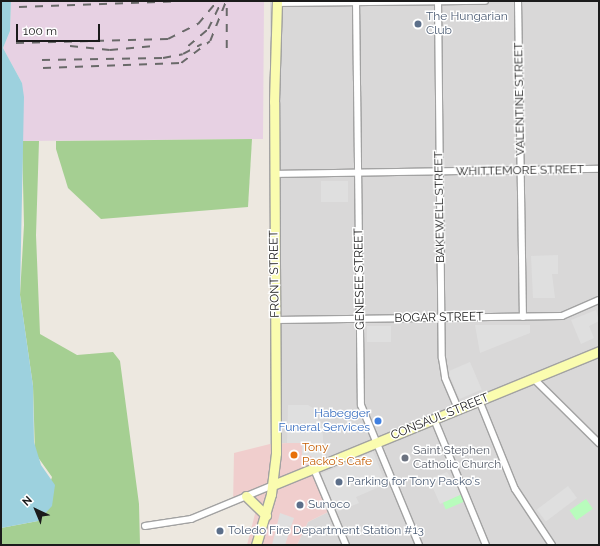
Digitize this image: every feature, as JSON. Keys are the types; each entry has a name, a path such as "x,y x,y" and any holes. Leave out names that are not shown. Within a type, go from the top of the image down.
{"street":[{"path":"277,2 485,1"},
{"name":"VALENTINE STREET","path":"518,1 523,316"},
{"name":"FRONT STREET","path":"256,545 266,515 273,485 276,320 274,174 277,2"},
{"name":"GENESEE STREET","path":"356,2 361,405 419,545"},
{"name":"BAKEWELL STREET","path":"438,2 442,369 458,409"},
{"name":"WHITTEMORE STREET","path":"274,174 599,169"},
{"name":"BOGAR STREET","path":"276,320 442,319 562,316 599,300"},
{"name":"CONSAUL STREET","path":"145,526 191,519 599,351"},
{"path":"533,378 599,443"},
{"path":"479,400 515,489 552,545"},
{"path":"434,419 486,545"},
{"path":"314,469 346,545"},
{"path":"246,496 266,515"}],"shaded area":[{"path":"11,1 264,1 263,139 22,141 22,83 3,48 10,31"},
{"path":"270,1 599,1 599,545 297,545 308,522 328,512 315,481 322,441 270,444"},
{"path":"321,181 348,181 348,202 321,202"},
{"path":"558,255 558,274 552,274 555,298 533,298 531,256"},
{"path":"596,310 599,321 589,326 594,338 581,344 571,320"},
{"path":"475,325 530,325 530,333 480,353"},
{"path":"367,326 391,326 391,342 367,342"},
{"path":"470,362 482,390 460,399 448,371"},
{"path":"288,405 308,405 316,410 319,423 322,423 324,455 313,461 311,456 302,457 302,443 287,443"},
{"path":"322,441 315,481 328,512 308,522 297,545 247,545 257,506 251,500 233,505 234,453 270,444"},
{"path":"373,452 386,484 356,497 359,503 337,512 321,474"},
{"path":"447,472 462,494 440,504 429,479"},
{"path":"568,486 577,498 546,521 537,509"},
{"path":"280,513 294,518 285,545 272,545"}],"green space":[{"path":"252,139 248,207 101,219 68,188 56,149 56,141"},
{"path":"22,141 39,141 36,235 40,334 77,355 113,352 120,361 139,504 140,545 1,545 1,528 38,521 52,477 35,453 33,386 20,295 24,225"},
{"path":"462,494 465,501 446,510 443,502"},
{"path":"586,499 593,509 576,520 570,510"}],"water":[{"path":"1,1 11,1 10,31 3,48 22,83 24,97 20,295 33,386 34,442 41,465 55,485 52,506 38,521 1,528"}],"railway":[{"path":"19,7 179,1"},
{"path":"16,43 168,39 198,24 217,1"},
{"path":"43,68 181,63 210,41 226,1"},
{"path":"188,46 208,29 221,2"},
{"path":"227,8 227,52"},
{"path":"42,60 163,58 183,54 202,44"},
{"path":"70,46 110,50 154,46"}],"place":[{"name":"The Hungarian Club","path":"418,24"},
{"name":"Habegger Funeral Services","path":"378,421"},
{"name":"Tony Packo's Cafe","path":"294,455"},
{"name":"Saint Stephen Catholic Church","path":"405,458"},
{"name":"Parking for Tony Packo's","path":"339,482"},
{"name":"Sunoco","path":"300,505"},
{"name":"Toledo Fire Department Station #13","path":"220,531"}]}
